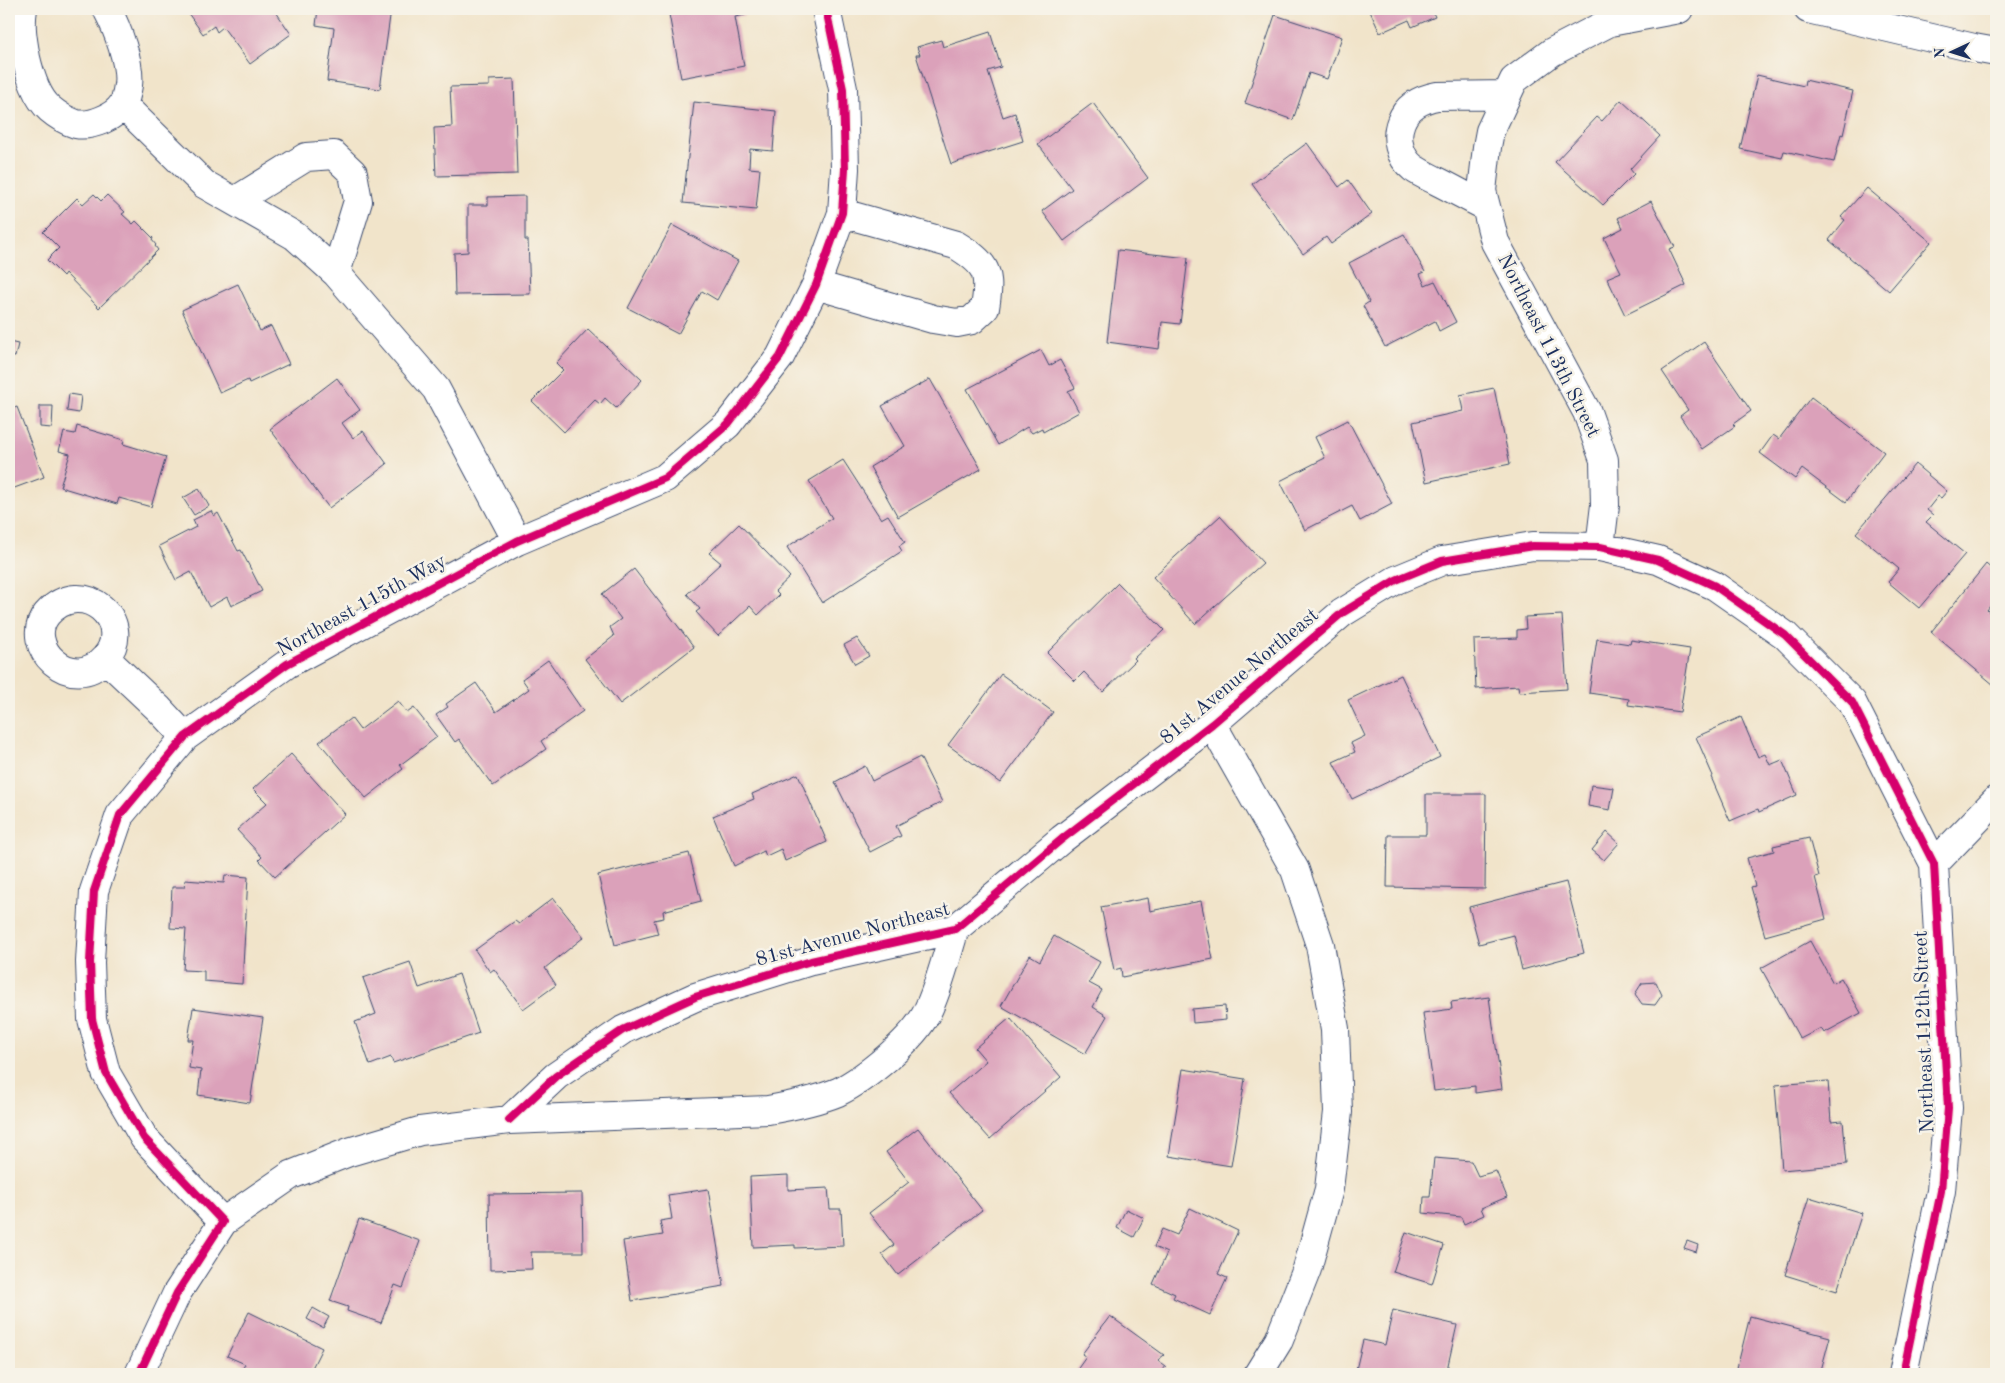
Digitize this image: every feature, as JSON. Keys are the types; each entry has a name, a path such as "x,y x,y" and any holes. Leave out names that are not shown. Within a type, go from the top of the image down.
{"street":[{"path":"23,9 22,35 28,66 37,92 49,108 65,119 78,124 94,124 110,116 122,105 128,84 122,49 107,9"},
{"name":"Northeast 115th Way","path":"223,1222 144,1138 106,1073 92,1018 90,962 94,891 120,815 185,737 287,664 517,541 666,478 728,424 780,357 816,285 842,213 845,168 843,89 826,9"},
{"name":"Northeast 113th Street","path":"1600,547 1604,505 1604,460 1587,412 1495,242 1482,191 1487,147 1490,131 1514,80 1552,52 1610,22 1679,9"},
{"path":"1808,9 1996,52"},
{"path":"1485,206 1412,168 1403,157 1399,145 1398,132 1401,120 1407,111 1415,103 1426,98 1437,96 1507,95"},
{"path":"122,105 204,184 295,236 336,273 436,389 517,541"},
{"path":"235,201 306,157 334,155 353,173 358,201 336,273"},
{"path":"816,285 933,319 957,323 972,320 985,308 988,292 986,272 982,263 969,253 956,245 842,213"},
{"name":"81st Avenue Northeast","path":"509,1120 556,1076 623,1030 695,997 811,961 955,929 1062,838 1212,724 1342,613 1396,580 1442,561 1533,546 1600,547 1658,560 1715,586 1785,635 1852,702 1934,864"},
{"path":"105,658 159,709 185,737"},
{"path":"1212,724 1296,870 1320,945 1335,1029 1338,1112 1329,1189 1307,1269 1278,1340 1258,1374"},
{"path":"1934,864 1996,800"},
{"name":"Northeast 112th Street","path":"1903,1374 1941,1191 1948,1108 1934,864"},
{"name":"81st Avenue Northeast","path":"223,1222 292,1175 349,1152 420,1131 509,1120 768,1110 802,1104 838,1091 874,1069 907,1040 927,1012 955,929"},
{"path":"139,1374 177,1293 223,1222"}],"building":[{"path":"185,9 274,9 291,34 250,64 223,27 217,32 214,26 203,34"},
{"path":"318,9 391,9 380,89 327,81 334,28 316,25"},
{"path":"668,9 744,9 745,15 735,17 744,66 681,78"},
{"path":"1369,9 1435,9 1432,10 1435,17 1412,27 1409,20 1380,33"},
{"path":"1275,15 1342,37 1327,79 1309,73 1293,120 1245,103"},
{"path":"990,32 1001,67 988,71 1003,117 1015,113 1023,141 951,164 916,55 920,55 917,47 941,40 943,47"},
{"path":"1757,75 1804,86 1805,80 1853,91 1843,135 1841,134 1834,162 1784,151 1782,158 1740,149"},
{"path":"514,79 517,174 436,176 434,128 452,127 450,87 489,86 489,80"},
{"path":"1621,100 1660,136 1630,169 1634,174 1603,205 1555,162 1597,117 1602,121"},
{"path":"694,102 776,111 773,151 750,149 749,168 760,169 756,210 683,203"},
{"path":"1093,103 1148,178 1064,241 1042,211 1072,189 1038,144"},
{"path":"1307,143 1339,187 1348,180 1372,214 1331,244 1326,237 1303,254 1252,184"},
{"path":"1867,188 1931,242 1889,291 1829,240 1845,220 1841,217"},
{"path":"94,194 101,201 107,195 125,212 122,214 133,224 136,221 153,238 152,240 158,250 99,308 65,273 63,276 47,260 59,248 43,232 77,198 83,204"},
{"path":"525,196 525,240 528,240 530,294 455,295 454,253 468,252 468,205 488,205 488,197"},
{"path":"1651,201 1675,247 1669,249 1686,285 1625,315 1607,278 1621,272 1604,238 1623,228 1618,218"},
{"path":"672,225 738,261 717,300 702,291 678,334 628,308"},
{"path":"1404,234 1425,272 1420,274 1425,285 1435,281 1456,322 1439,331 1435,321 1385,347 1363,306 1369,302 1349,263"},
{"path":"1118,250 1188,258 1180,324 1162,322 1159,349 1107,342"},
{"path":"238,284 260,331 271,326 289,364 249,383 248,380 220,393 182,310"},
{"path":"588,329 642,380 616,408 605,398 600,404 595,400 564,432 532,401 563,370 556,363"},
{"path":"9,342 18,344 15,357 9,356"},
{"path":"1704,342 1751,411 1733,424 1735,426 1702,449 1680,416 1688,410 1662,371"},
{"path":"1041,350 1049,366 1060,360 1075,388 1068,391 1079,412 1043,432 1042,428 1032,433 1027,427 998,445 967,389"},
{"path":"337,378 360,410 342,423 353,438 363,431 387,464 329,508 270,429"},
{"path":"930,379 981,469 898,517 870,467 905,446 882,406"},
{"path":"1494,388 1510,464 1426,482 1413,422 1463,411 1460,395"},
{"path":"69,394 81,396 79,413 67,411"},
{"path":"1811,397 1884,452 1846,502 1802,469 1795,479 1760,453 1773,435 1779,439"},
{"path":"40,406 53,406 52,428 40,427"},
{"path":"17,407 44,477 9,490 9,410"},
{"path":"1348,420 1392,504 1360,521 1352,506 1305,530 1280,481 1325,458 1315,437"},
{"path":"77,426 124,440 123,444 166,457 151,507 119,498 117,504 60,487 70,454 59,451 64,432 75,434"},
{"path":"843,460 881,519 888,515 905,542 899,546 902,551 822,603 787,547 832,518 809,481"},
{"path":"1915,464 1947,491 1941,498 1938,496 1927,510 1933,515 1926,522 1965,554 1919,608 1888,582 1899,569 1856,533"},
{"path":"199,489 209,506 194,515 183,498"},
{"path":"211,511 214,516 218,513 238,551 241,550 262,591 231,606 227,597 209,607 191,572 176,580 159,546 196,527 193,520"},
{"path":"1220,516 1263,563 1195,624 1153,577"},
{"path":"739,524 790,577 775,591 779,595 758,615 750,606 718,636 696,612 700,609 687,594 721,563 709,553"},
{"path":"1986,564 1996,573 1996,598 1987,610 1996,618 1996,683 1994,685 1931,632"},
{"path":"634,569 694,647 620,704 585,659 614,636 610,627 621,619 602,594"},
{"path":"1118,583 1164,630 1134,658 1136,660 1103,692 1084,672 1075,681 1047,653"},
{"path":"1562,615 1567,689 1519,692 1518,686 1476,689 1474,640 1517,638 1517,630 1526,629 1525,617"},
{"path":"857,638 869,656 855,664 844,645"},
{"path":"1597,639 1630,644 1631,640 1690,649 1680,712 1628,705 1629,699 1589,693"},
{"path":"548,660 583,711 541,741 546,749 493,786 459,739 455,742 436,715 448,707 446,704 476,683 496,712 529,689 522,679"},
{"path":"1001,674 1053,712 1000,783 948,745"},
{"path":"1401,675 1440,757 1352,799 1333,762 1355,752 1351,743 1365,736 1348,700"},
{"path":"398,701 407,713 414,708 437,737 400,765 403,769 366,798 319,742 351,718 360,730"},
{"path":"1741,717 1758,757 1765,754 1770,765 1782,760 1797,795 1759,812 1758,809 1730,821 1696,737"},
{"path":"291,754 345,814 275,877 259,860 262,857 237,830 267,803 253,789"},
{"path":"920,757 942,802 896,826 901,836 870,852 835,782 865,766 872,781"},
{"path":"798,774 827,842 785,861 781,849 766,856 764,851 734,866 713,816 754,799 752,794"},
{"path":"1591,785 1614,788 1610,810 1588,806"},
{"path":"1426,794 1486,794 1485,889 1387,887 1388,835 1426,835"},
{"path":"1607,832 1619,843 1604,860 1592,850"},
{"path":"1809,838 1819,876 1815,877 1826,919 1765,936 1751,887 1755,886 1747,858 1774,851 1773,846"},
{"path":"689,853 701,901 663,911 664,918 654,920 658,934 615,945 598,875"},
{"path":"225,875 248,877 242,984 204,981 204,971 183,970 186,929 170,928 172,887 184,887 185,880 224,883"},
{"path":"1566,882 1584,953 1522,970 1514,935 1479,944 1469,907"},
{"path":"553,898 584,937 545,968 556,985 523,1009 494,969 490,972 475,950 515,921 519,924"},
{"path":"1148,898 1150,911 1201,901 1213,959 1122,977 1121,968 1114,970 1101,907"},
{"path":"1054,936 1100,962 1089,983 1102,990 1093,1007 1107,1016 1085,1054 1001,1006 1030,955 1040,961"},
{"path":"1810,941 1833,983 1841,978 1861,1013 1824,1033 1821,1028 1800,1039 1761,968"},
{"path":"410,962 419,988 459,974 479,1033 393,1063 391,1057 370,1065 355,1022 376,1014 363,978"},
{"path":"1656,982 1662,995 1655,1005 1642,1004 1635,994 1642,983"},
{"path":"1489,997 1502,1089 1475,1093 1475,1086 1434,1091 1423,1013 1452,1009 1451,1002"},
{"path":"1225,1006 1226,1020 1193,1023 1192,1009"},
{"path":"193,1008 263,1018 250,1103 198,1095 201,1070 189,1068 193,1040 188,1040"},
{"path":"1010,1018 1061,1077 990,1139 949,1093 986,1061 975,1048"},
{"path":"1183,1069 1245,1079 1231,1166 1169,1156"},
{"path":"1828,1081 1831,1122 1843,1121 1847,1164 1782,1170 1775,1085"},
{"path":"918,1128 982,1210 898,1275 882,1254 894,1245 869,1213 909,1182 886,1152"},
{"path":"1434,1158 1471,1161 1478,1176 1496,1171 1507,1197 1481,1208 1484,1215 1464,1224 1461,1217 1423,1213 1424,1197 1430,1197"},
{"path":"788,1175 788,1190 828,1188 830,1209 841,1209 843,1246 795,1248 795,1245 753,1247 750,1177"},
{"path":"708,1189 724,1286 632,1301 623,1241 663,1235 660,1221 672,1219 668,1195"},
{"path":"582,1193 583,1252 531,1252 532,1269 490,1270 489,1194"},
{"path":"1809,1197 1862,1213 1837,1291 1785,1275"},
{"path":"1190,1208 1238,1231 1218,1274 1227,1278 1210,1315 1173,1298 1175,1294 1153,1284 1167,1253 1154,1247 1162,1229 1177,1235"},
{"path":"1126,1209 1144,1218 1134,1237 1117,1228"},
{"path":"359,1219 420,1241 403,1288 395,1285 381,1323 347,1311 348,1307 330,1301"},
{"path":"1406,1232 1444,1245 1432,1284 1393,1272"},
{"path":"1687,1241 1698,1245 1696,1252 1684,1248"},
{"path":"10,1304 11,1341 9,1341"},
{"path":"313,1308 329,1317 323,1328 307,1319"},
{"path":"1393,1310 1457,1325 1446,1374 1435,1371 1435,1374 1355,1374 1363,1340 1385,1345"},
{"path":"249,1312 322,1348 309,1374 240,1374 245,1364 227,1356"},
{"path":"1110,1316 1164,1355 1158,1360 1166,1366 1160,1374 1074,1374 1086,1357 1082,1354"},
{"path":"1750,1316 1830,1337 1820,1374 1743,1374 1736,1372"}],"cycle path":[{"path":"139,1374 177,1293 223,1222 144,1138 106,1073 92,1019 90,962 94,891 120,815 185,737 287,664 517,541 665,478 728,424 780,357 816,285 842,213 845,169 843,89 826,9"},
{"path":"509,1120 556,1076 623,1030 695,997 811,961 955,929 1062,839 1212,724 1342,613 1396,580 1442,561 1533,546 1600,547 1658,560 1715,586 1785,635 1852,702 1934,864 1948,1108 1941,1191 1903,1374"}]}
